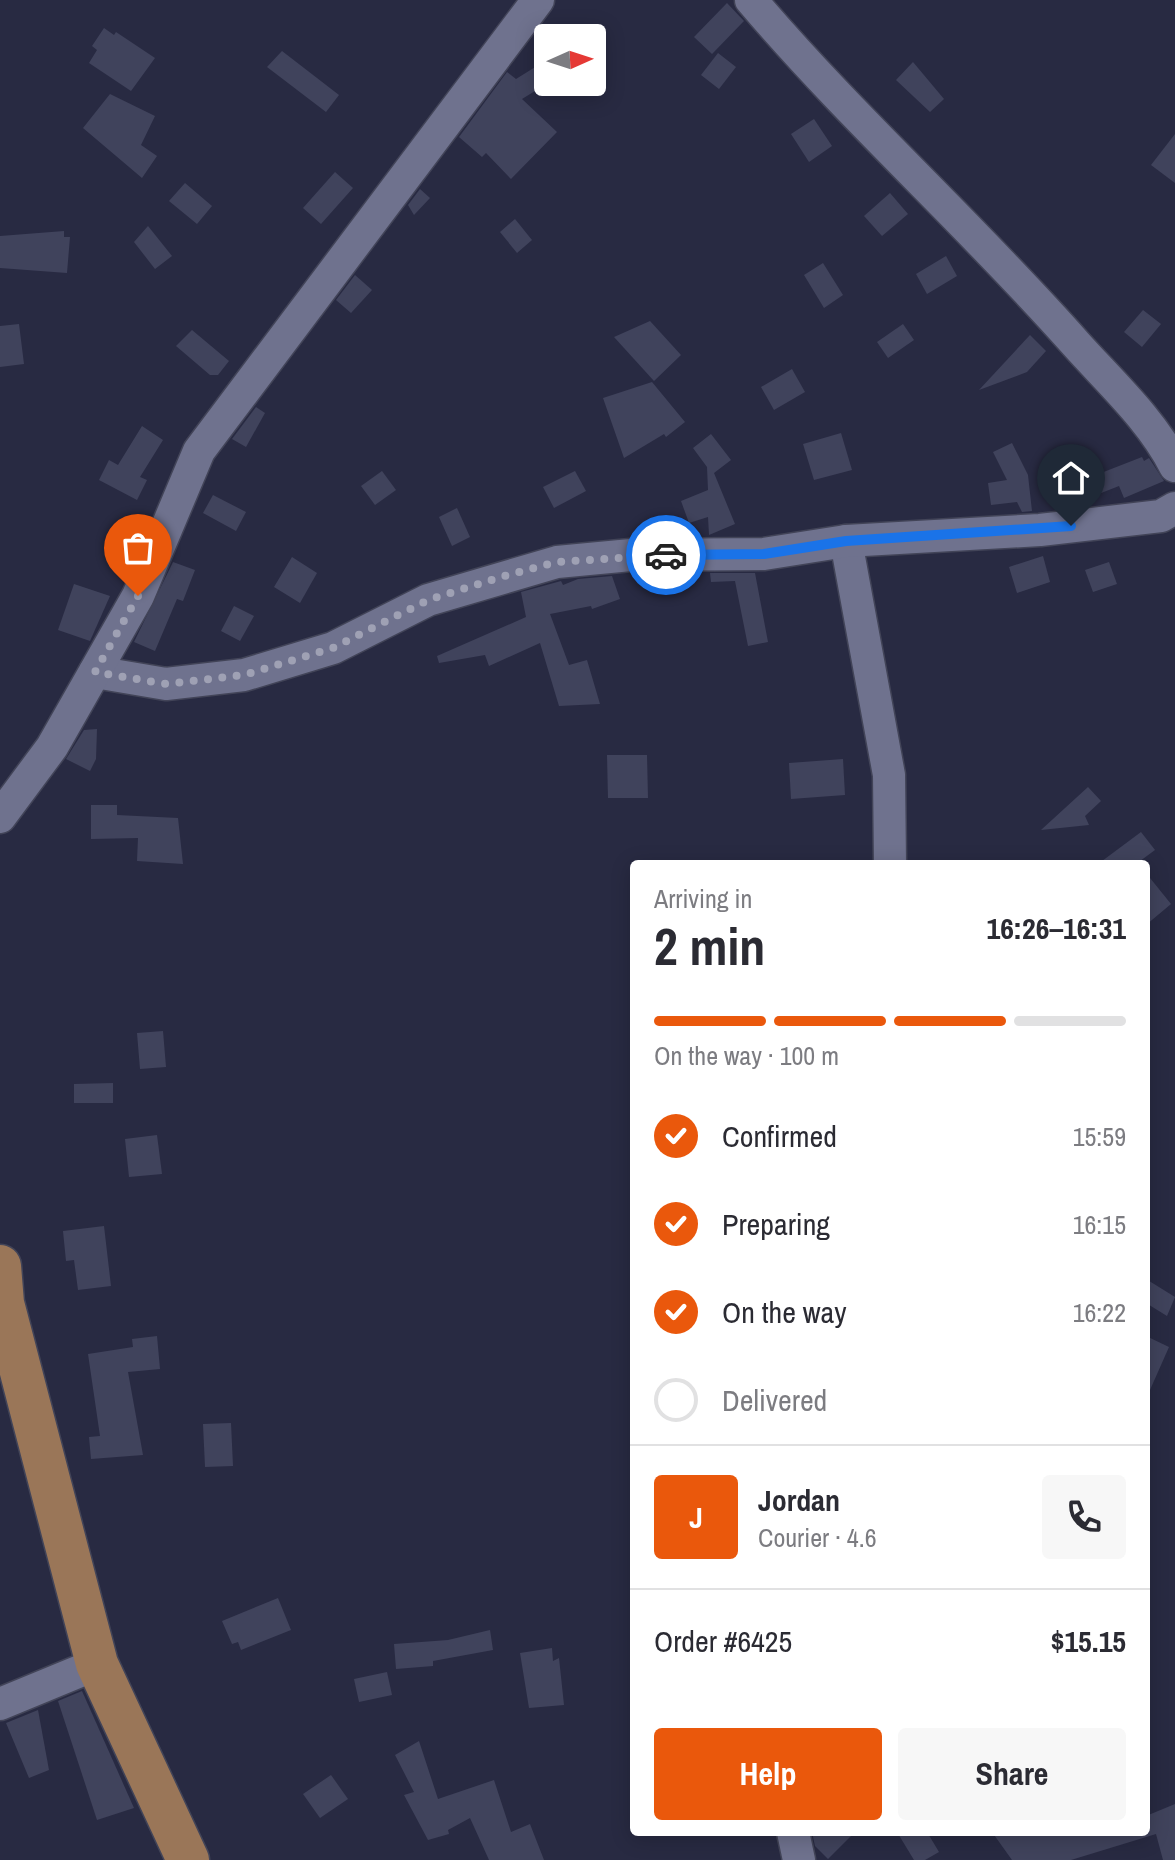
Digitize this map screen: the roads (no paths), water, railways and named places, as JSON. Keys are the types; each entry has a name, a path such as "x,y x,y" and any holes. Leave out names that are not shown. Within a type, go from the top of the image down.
{"main road":[{"path":"1,1291 97,1664 188,1860"}],"street":[{"path":"0,817 52,747 138,596 199,451 538,0"},
{"path":"751,0 804,63 1019,279 1145,421 1175,466"},
{"path":"95,672 166,684 244,675 333,648 428,600 557,562 631,555 764,554 846,541 1040,530 1161,516 1175,508"},
{"path":"846,541 889,775 890,860"},
{"path":"0,1704 97,1664"},
{"path":"794,1836 799,1860"}]}
